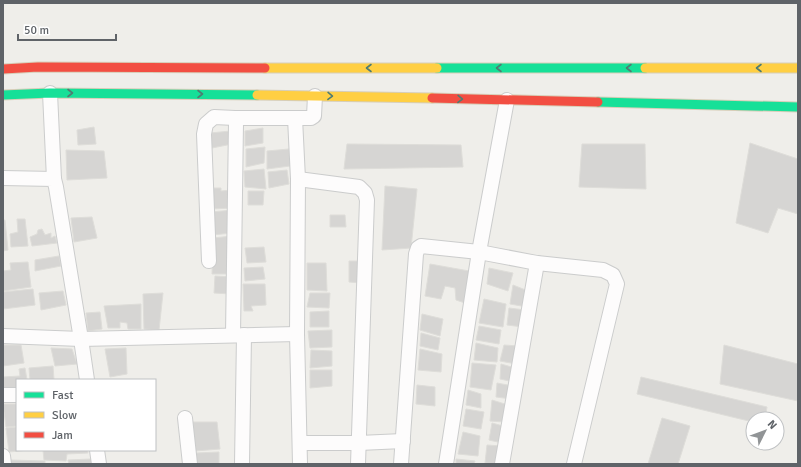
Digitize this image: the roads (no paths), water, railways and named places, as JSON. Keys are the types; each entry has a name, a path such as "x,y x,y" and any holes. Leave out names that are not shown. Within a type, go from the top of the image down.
{"main road":[{"path":"3,69 38,67 798,68"},
{"path":"3,95 50,93 315,96 798,107"}],"street":[{"path":"50,93 54,179 87,379"},
{"path":"209,261 204,134 206,124 214,118 311,118 314,116 315,96"},
{"path":"446,464 479,252 507,100"},
{"path":"235,118 242,464"},
{"path":"295,118 298,179 297,334 300,464"},
{"path":"3,178 54,179"},
{"path":"298,179 359,187 366,193 368,200 358,464"},
{"path":"401,464 416,254 418,248 421,246 479,252 537,263 603,270 613,275 617,284 574,464"},
{"path":"502,464 537,263"},
{"path":"3,336 81,339 297,334"},
{"path":"3,395 16,395"},
{"path":"185,418 190,464"},
{"path":"300,443 403,441"},
{"path":"97,451 99,464"},
{"path":"3,456 4,464"}]}
